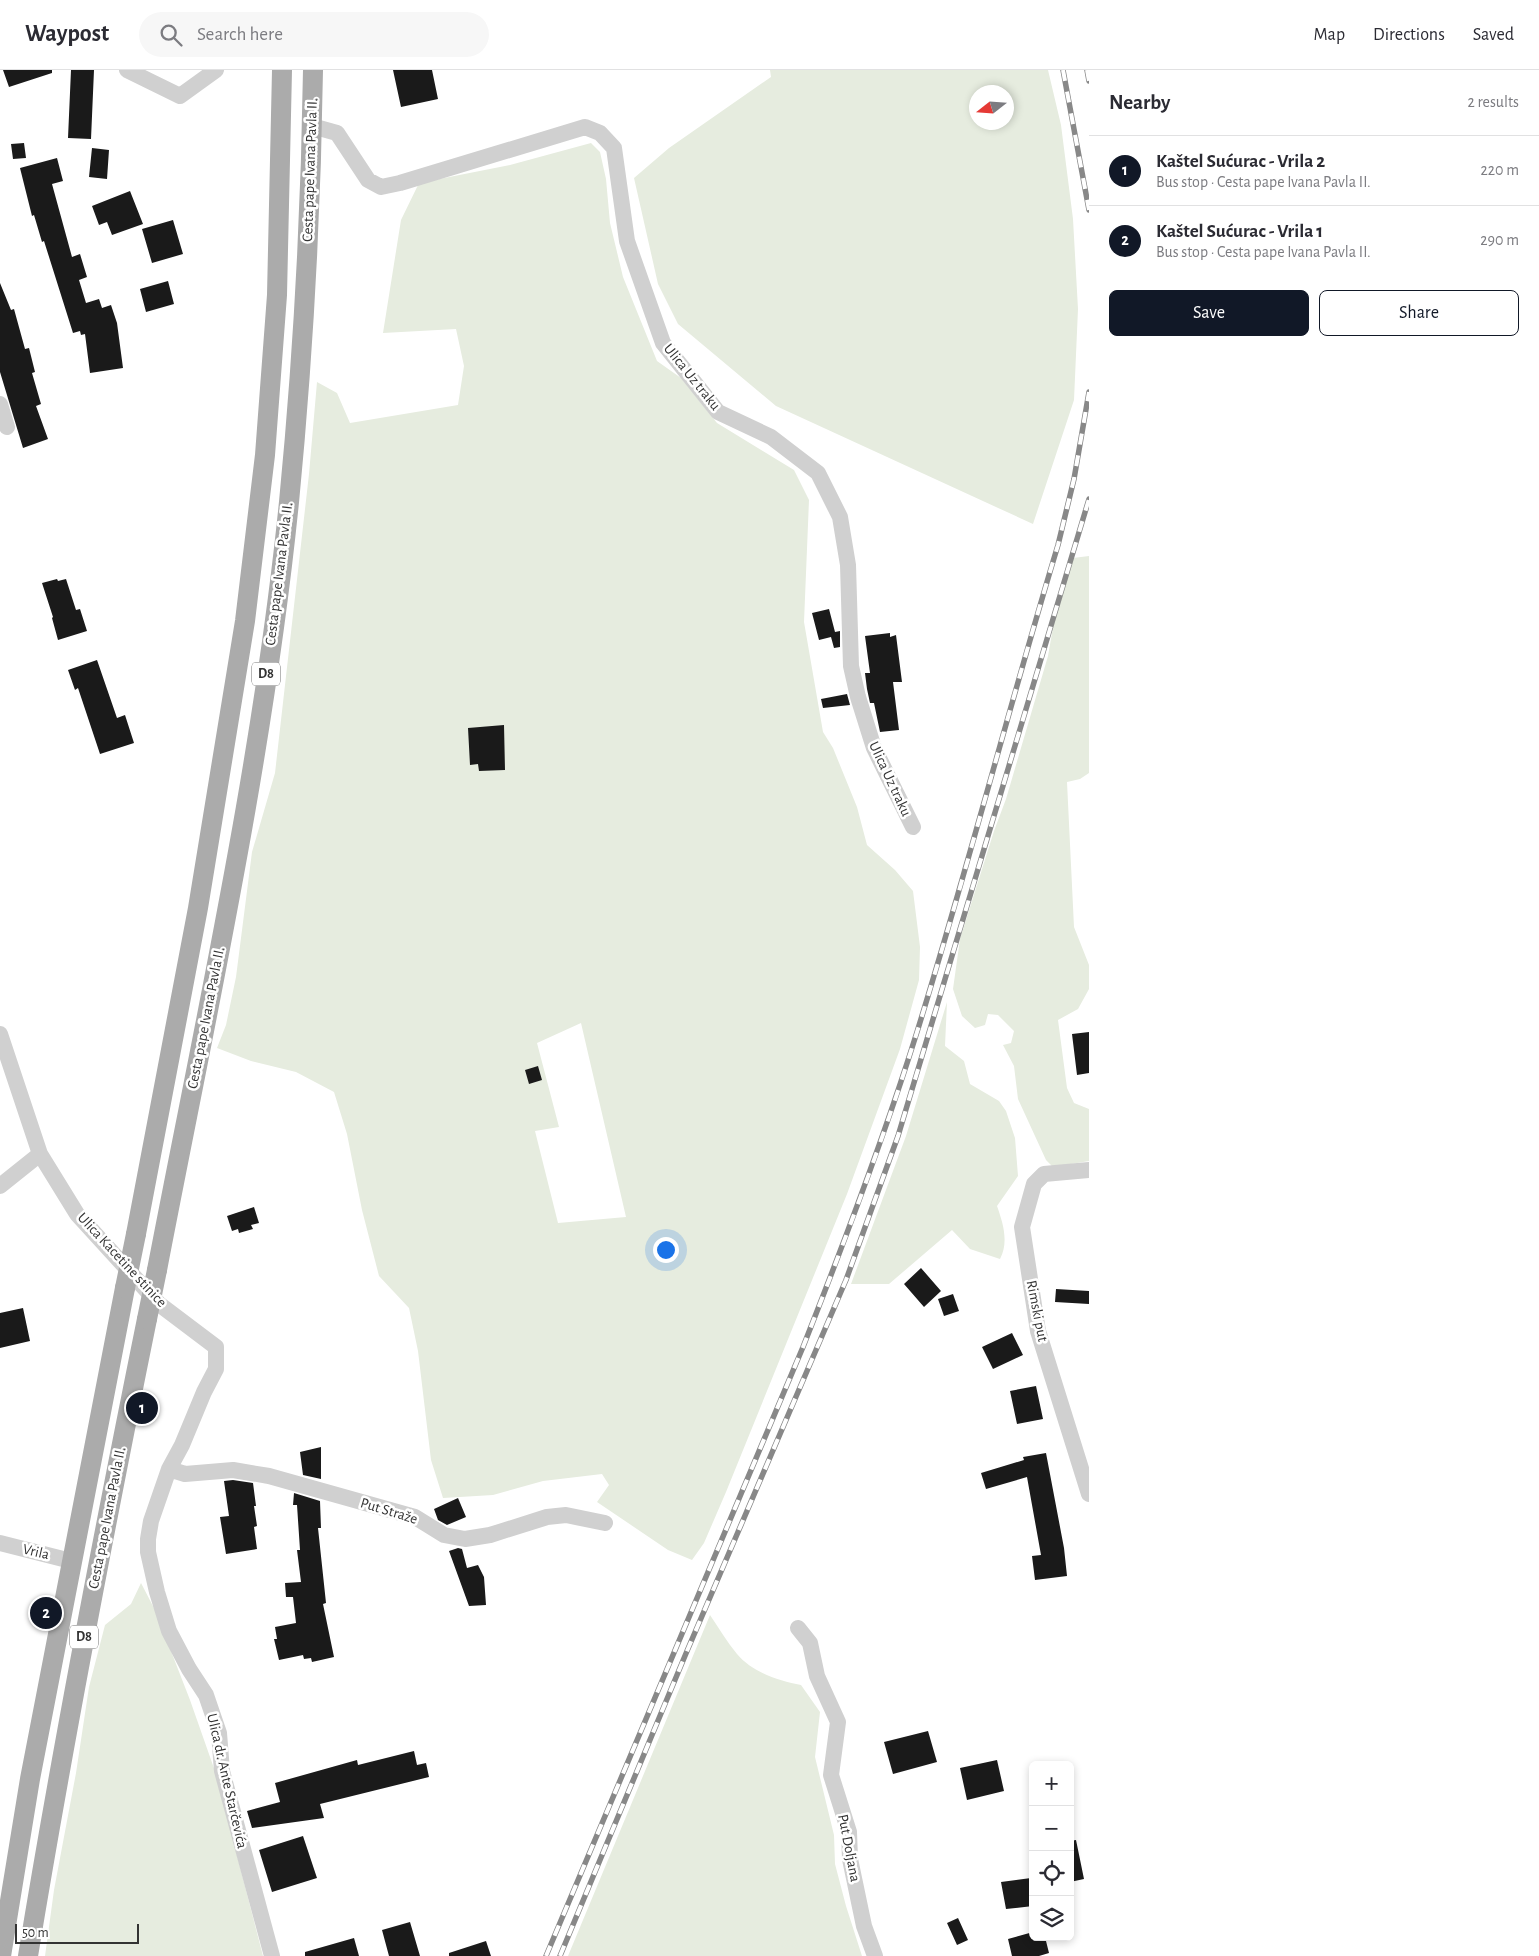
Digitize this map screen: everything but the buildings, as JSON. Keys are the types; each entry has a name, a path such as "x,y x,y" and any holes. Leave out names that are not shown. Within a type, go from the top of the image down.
{"main road":[{"name":"Cesta pape Ivana Pavla II.","path":"1,1956 30,1779 198,908 246,611 264,461 277,295 282,70"},
{"name":"Cesta pape Ivana Pavla II.","path":"28,1956 57,1780 224,922 258,732 289,503 298,393 312,126 313,70"}],"street":[{"path":"127,70 180,96 216,70"},
{"name":"Ulica Uz traku","path":"312,126 337,133 368,180 380,187 400,183 585,127 600,133 614,148 627,241 663,343 718,412 770,437 818,473 840,517 848,565 851,666 858,697 874,748 913,827"},
{"path":"0,404 7,426"},
{"name":"Ulica Kacetine stinice","path":"0,1034 40,1154 77,1214 160,1304 216,1347 216,1369 169,1470"},
{"path":"0,1186 40,1154"},
{"name":"Rimski put","path":"1089,1170 1044,1174 1034,1184 1022,1227 1038,1331 1089,1494"},
{"name":"Put Straže","path":"169,1470 185,1474 233,1470 269,1476 415,1516 444,1535 465,1539 490,1535 547,1517 566,1515 605,1523"},
{"name":"Ulica dr. Ante Starčevića","path":"169,1470 151,1521 148,1552 157,1592 169,1630 189,1669 206,1695 219,1733 222,1771 272,1956"},
{"name":"Vrila","path":"0,1543 72,1561"},
{"name":"Put Doljana","path":"798,1628 810,1644 817,1676 838,1722 831,1775 849,1832 850,1859 864,1926 875,1956"}],"shaded area":[{"path":"770,70 1048,70 1061,125 1073,219 1078,309 1074,400 1033,524 776,406 678,324 658,284 634,178 669,148 771,77"},
{"path":"591,143 600,152 606,179 610,223 623,277 657,361 681,378 717,423 794,470 809,500 804,622 823,732 833,748 857,807 867,845 895,870 913,891 920,947 919,980 900,1049 847,1194 726,1492 704,1543 692,1560 668,1550 597,1502 609,1485 602,1474 543,1481 493,1495 443,1498 431,1460 418,1351 409,1308 379,1276 362,1210 347,1134 334,1092 296,1072 251,1061 217,1048 226,1025 236,977 252,852 275,773 309,474 317,382 337,393 350,423 458,405 464,366 456,329 383,333 401,220 419,183 510,165","holes":["581,1023 626,1217 558,1223 535,1131 559,1127 537,1043"]},
{"path":"1089,556 1089,773 1080,779 1067,782 1074,927 1089,965 1089,989 1078,1009 1058,1020 1067,1088 1074,1103 1089,1109 1089,1161 1053,1167 1046,1160 1018,1099 1014,1066 1003,1045 1011,1043 1014,1031 998,1015 988,1014 985,1025 975,1028 962,1016 953,989 960,939 1006,799 1048,656 1055,616 1073,558"},
{"path":"947,1002 945,1046 964,1061 970,1084 999,1101 1006,1111 1015,1138 1018,1176 997,1206 1005,1239 1003,1253 1000,1259 970,1249 952,1230 889,1284 851,1284 906,1136"},
{"path":"141,1583 155,1610 216,1774 263,1956 45,1956 54,1890 76,1773 89,1687 105,1625 131,1604"},
{"path":"710,1615 730,1645 743,1660 766,1675 801,1685 820,1712 815,1757 834,1835 835,1864 862,1956 568,1956"}],"railway":[{"path":"1063,70 1089,210"},
{"path":"1087,70 1089,81"},
{"path":"546,1956 803,1347 891,1111 917,1032 971,850 1058,545 1074,479 1089,392"},
{"path":"560,1956 687,1651 846,1280 898,1136 1089,499"}],"place":[{"name":"Kaštel Sućurac - Vrila 2","path":"142,1408"},
{"name":"Kaštel Sućurac - Vrila 1","path":"46,1613"}]}
